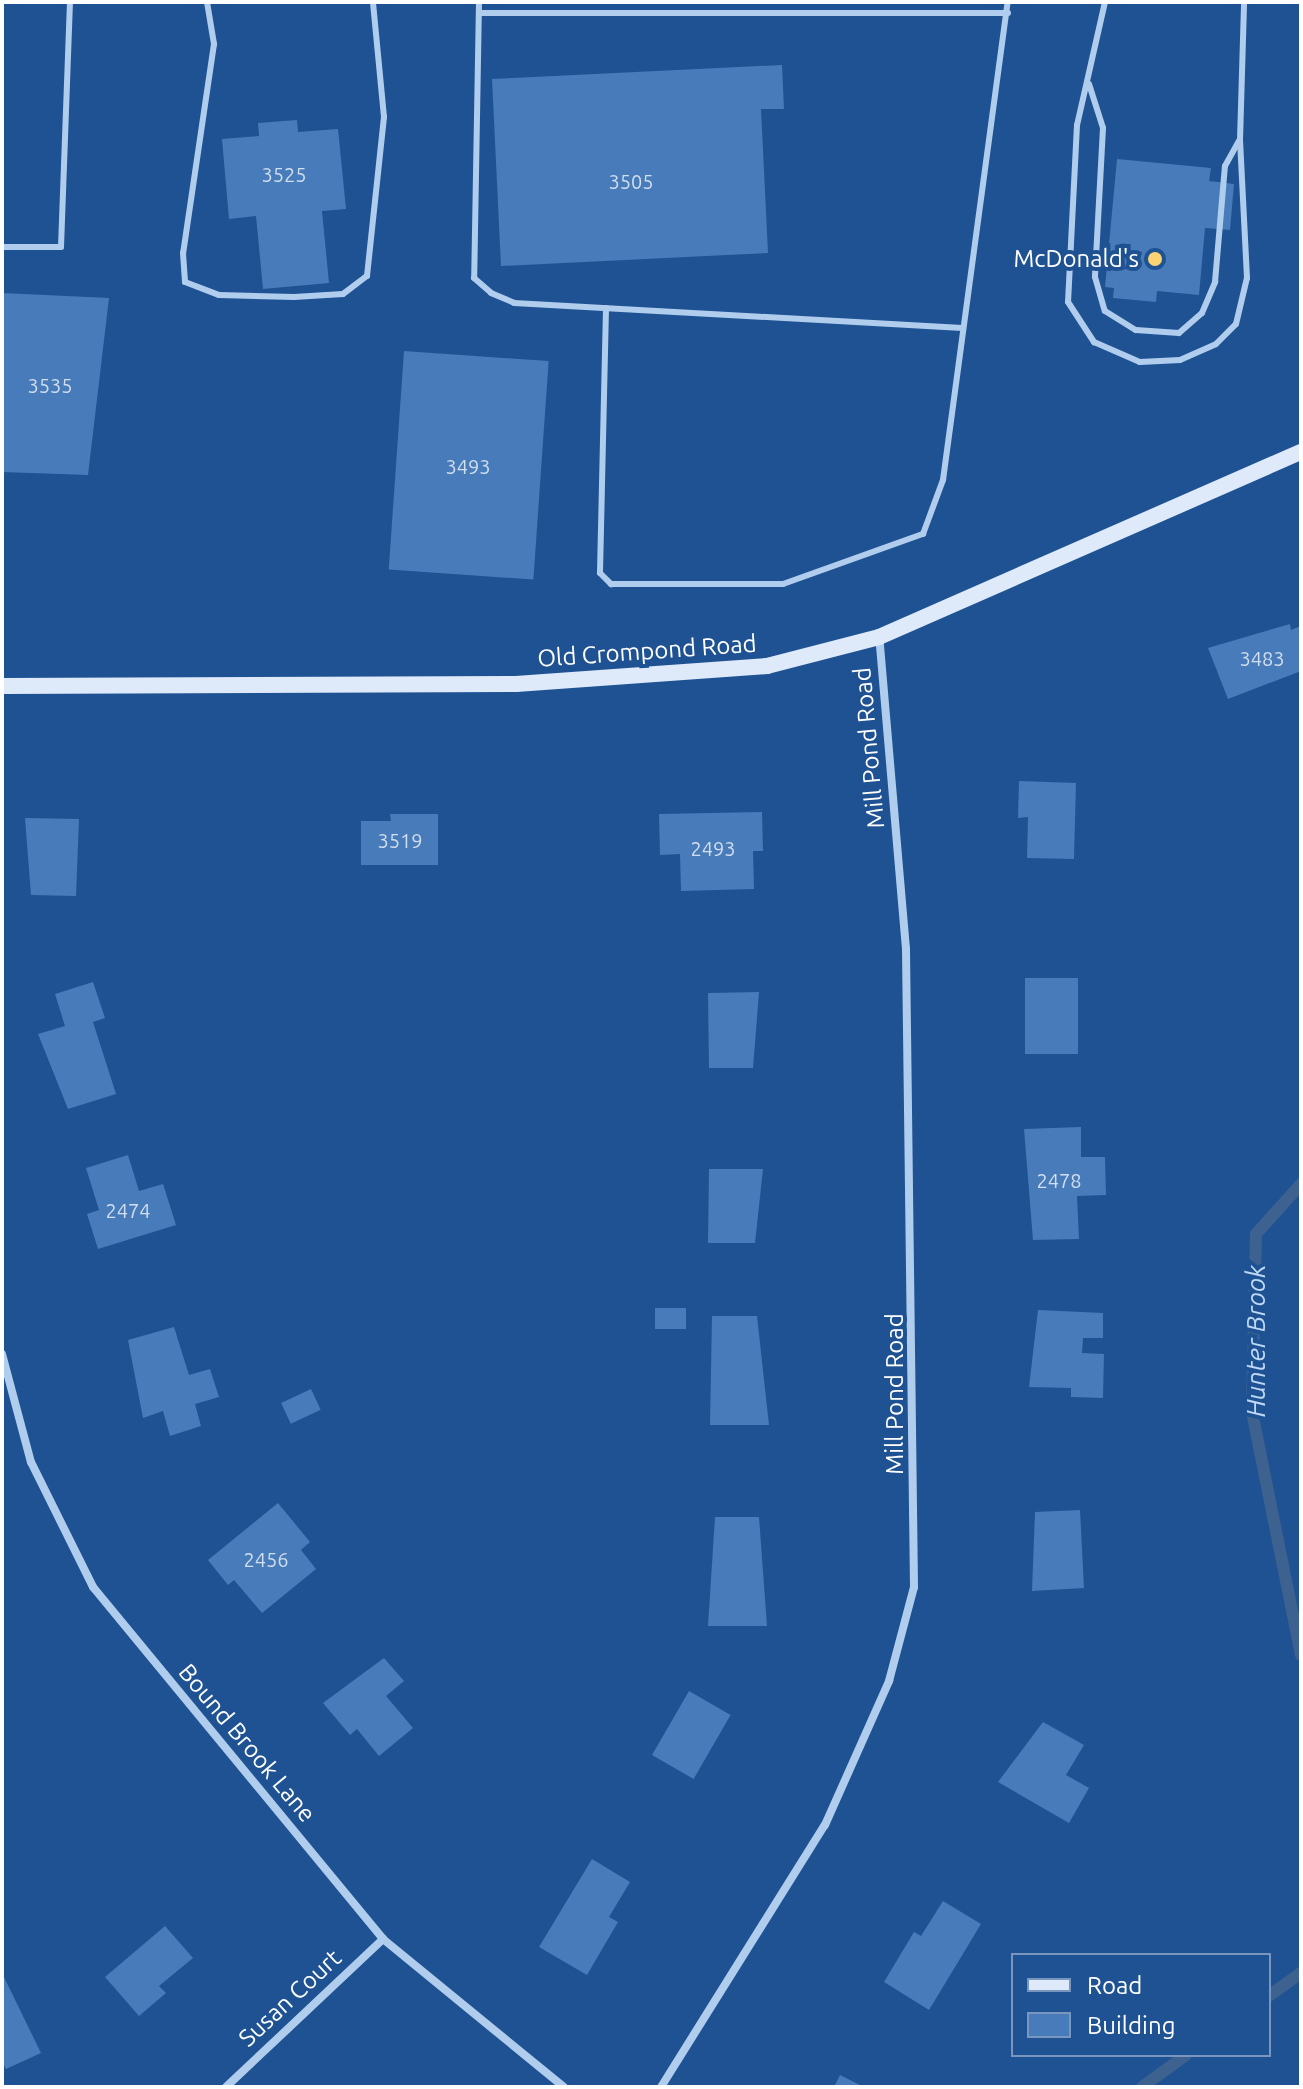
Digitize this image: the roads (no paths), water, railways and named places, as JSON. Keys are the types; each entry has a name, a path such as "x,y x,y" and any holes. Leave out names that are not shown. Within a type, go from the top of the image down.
{"street":[{"name":"Old Crompond Road","path":"2,686 671,678 767,666 879,637 1301,452"},
{"name":"Mill Pond Road","path":"661,2087 825,1825 885,1694 914,1587 916,1379 906,949 879,637"},
{"name":"Bound Brook Lane","path":"2,1354 31,1462 93,1587 383,1939 564,2087"},
{"name":"Susan Court","path":"226,2087 383,1939"}],"lane":[{"path":"2,247 61,247 70,2"},
{"path":"207,2 214,44 183,253 185,282 219,295 294,297 343,294 367,276 384,117 373,2"},
{"path":"479,2 474,278 514,303 962,328"},
{"path":"689,2 689,12"},
{"path":"885,2 885,12"},
{"path":"606,308 600,573 611,584 783,584 923,534 943,480 1008,2"},
{"path":"1105,2 1077,125 1068,302 1094,342 1112,355 1140,362 1180,360 1216,344 1236,324 1247,278 1240,140 1244,2"},
{"path":"479,13 1008,13"},
{"path":"1088,80 1103,128 1095,277 1105,311 1136,330 1179,333 1202,313 1215,282 1225,166 1240,140"}],"waterway":[{"name":"Hunter Brook","path":"1301,1184 1256,1234 1252,1412 1301,1655"},
{"name":"Hunter Brook","path":"1271,1995 1301,1973"},
{"name":"Hunter Brook","path":"1142,2087 1183,2057"}],"place":[{"name":"McDonald's","path":"1155,259"}]}
